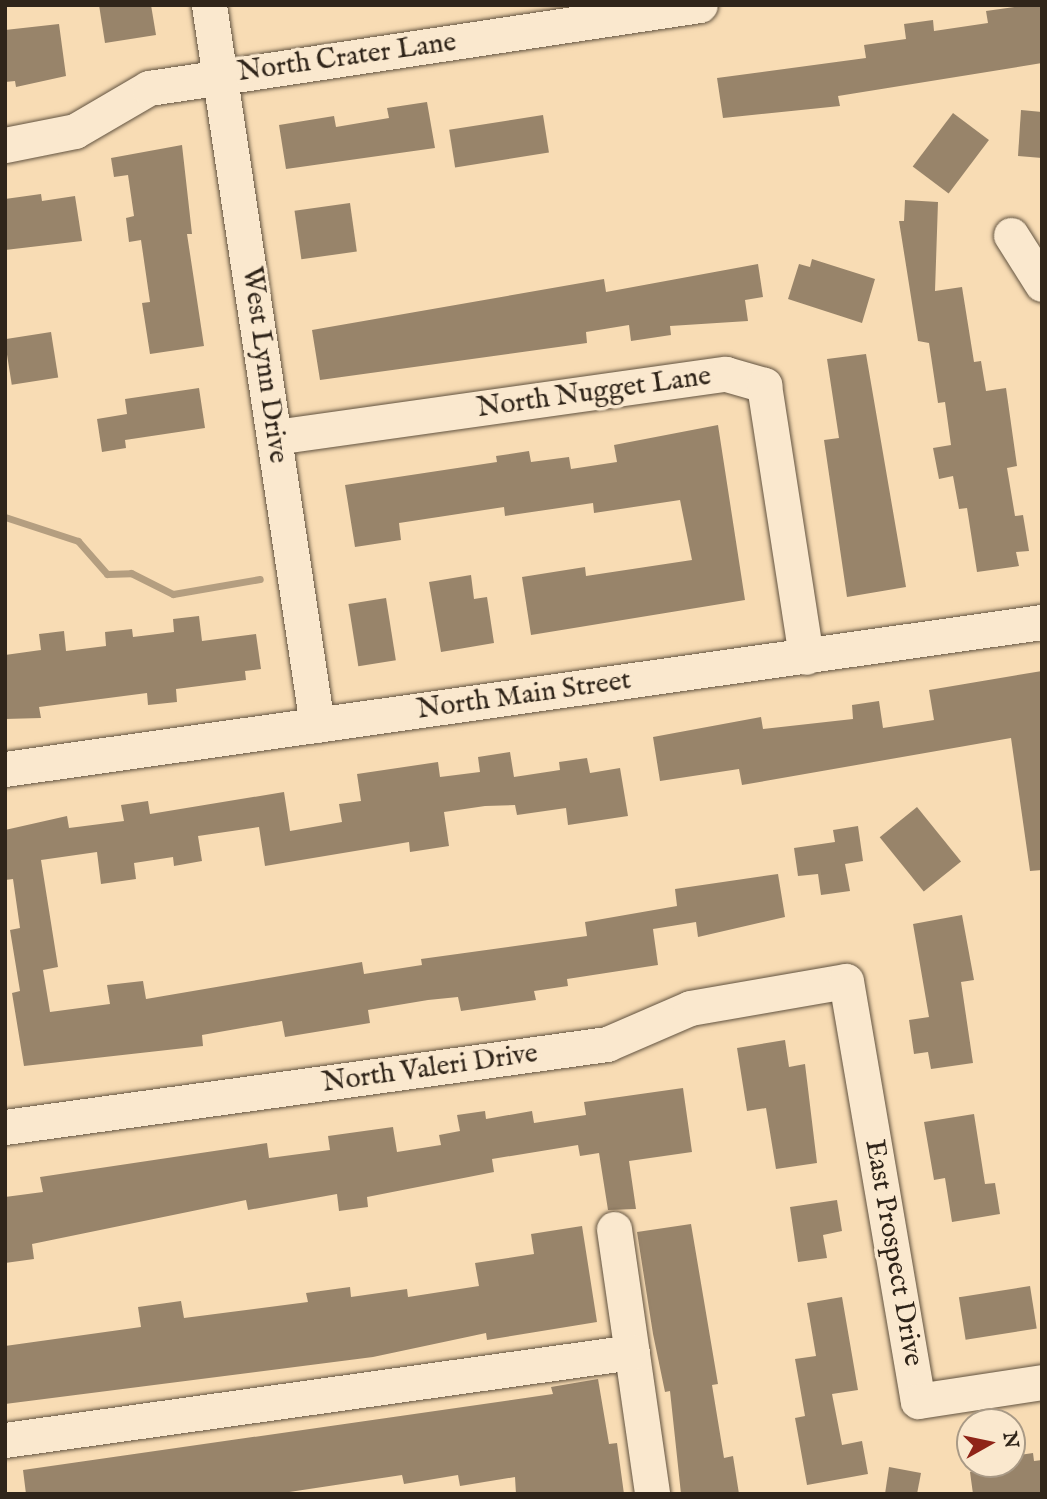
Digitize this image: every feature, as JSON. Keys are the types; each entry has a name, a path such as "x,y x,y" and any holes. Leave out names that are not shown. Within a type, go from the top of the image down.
{"street":[{"name":"West Lynn Drive","path":"209,5 222,76 317,725"},
{"name":"North Crater Lane","path":"5,145 75,131 149,88 700,5"},
{"path":"1011,235 1042,285"},
{"name":"North Nugget Lane","path":"275,437 726,374 764,385 806,657"},
{"name":"North Main Street","path":"5,769 1042,622"},
{"name":"North Valeri Drive","path":"5,1128 607,1044 690,1008 846,981"},
{"name":"East Prospect Drive","path":"846,981 918,1401 1042,1382"},
{"path":"614,1229 652,1494"},
{"path":"5,1440 632,1352"}],"building":[{"path":"99,5 151,5 156,35 105,43"},
{"path":"1042,5 1042,63 838,96 840,106 723,118 717,78 866,58 864,45 906,39 904,24 933,20 934,31 988,23 986,11"},
{"path":"59,24 66,76 16,87 15,81 5,82 5,30"},
{"path":"427,102 435,148 286,169 279,125 334,116 336,127 389,118 387,108"},
{"path":"1021,110 1042,112 1042,158 1018,156"},
{"path":"953,113 989,140 949,194 913,167"},
{"path":"543,115 549,153 455,167 449,130"},
{"path":"182,145 192,234 187,234 204,346 150,354 142,303 150,302 141,240 129,242 126,218 134,216 128,175 114,177 111,158"},
{"path":"41,194 42,201 75,196 82,241 5,250 5,199"},
{"path":"905,200 938,202 935,291 962,287 974,362 981,361 986,391 1006,388 1017,466 1007,468 1015,516 1023,515 1029,551 1016,552 1019,566 977,572 967,508 959,509 953,476 939,479 933,448 951,445 945,402 938,403 929,343 918,341 899,221 904,221"},
{"path":"350,203 357,252 301,259 295,211"},
{"path":"812,259 875,279 862,323 788,299 799,264 810,267"},
{"path":"758,264 763,297 745,300 748,321 670,326 671,335 631,341 629,325 586,332 587,343 320,380 312,330 604,279 606,292"},
{"path":"51,332 58,377 12,385 5,339"},
{"path":"866,354 906,587 847,597 824,440 839,438 827,359"},
{"path":"199,388 205,428 125,440 126,448 102,452 97,419 127,414 125,399"},
{"path":"718,425 745,600 531,635 522,577 585,567 586,576 692,560 680,500 594,513 593,503 505,516 504,507 399,523 401,540 355,547 345,485 497,462 496,456 529,451 531,462 569,457 571,469 617,462 614,445"},
{"path":"471,575 474,599 487,597 494,643 441,652 429,582"},
{"path":"386,598 396,660 358,666 348,604"},
{"path":"199,616 202,641 256,634 261,669 245,671 246,680 176,689 177,702 148,705 147,693 39,707 41,718 5,719 5,655 41,650 39,634 64,631 66,651 106,646 105,632 132,629 133,637 174,632 173,619"},
{"path":"1042,671 1042,870 1030,871 1011,738 742,785 739,769 660,781 653,737 761,717 763,729 853,719 852,705 879,701 883,728 934,720 929,690"},
{"path":"510,752 514,777 560,770 559,762 587,758 590,773 620,768 628,816 568,825 566,808 517,815 515,805 485,806 444,812 449,846 410,852 409,842 265,866 259,827 198,836 202,861 174,866 173,857 134,863 136,879 101,884 97,852 41,860 58,967 43,970 50,1012 110,1004 107,985 143,981 146,999 362,962 364,974 422,965 421,959 587,936 585,922 677,906 675,889 778,874 785,917 698,937 696,922 653,929 658,965 567,979 568,986 534,991 536,1000 461,1011 458,997 428,1000 368,1010 370,1023 285,1037 282,1021 202,1035 203,1046 24,1066 12,993 20,991 10,930 20,928 13,879 5,880 5,830 67,816 69,828 124,821 121,805 148,801 150,814 284,792 290,831 342,822 339,804 361,801 357,774 438,762 440,777 480,772 478,757"},
{"path":"917,807 961,861 924,892 880,837"},
{"path":"858,826 863,861 845,864 850,891 821,895 818,874 798,876 794,848 835,842 833,830"},
{"path":"962,915 974,980 961,982 973,1063 931,1069 928,1052 914,1054 909,1020 929,1017 913,924"},
{"path":"785,1040 789,1067 805,1064 817,1163 776,1169 766,1108 747,1111 737,1048"},
{"path":"683,1088 692,1152 629,1161 636,1209 608,1210 599,1153 580,1156 578,1145 492,1159 494,1172 367,1197 368,1207 339,1211 337,1194 248,1210 246,1200 32,1244 34,1259 5,1263 5,1197 43,1192 40,1177 267,1143 269,1158 330,1150 328,1136 393,1127 397,1152 441,1145 439,1135 460,1131 457,1115 485,1111 486,1119 532,1111 534,1123 586,1115 584,1102"},
{"path":"974,1114 985,1184 995,1183 1000,1214 952,1222 945,1178 934,1180 924,1122"},
{"path":"837,1200 842,1231 823,1235 827,1258 798,1262 790,1207"},
{"path":"691,1224 718,1384 712,1385 724,1458 733,1456 739,1494 681,1494 670,1391 665,1392 637,1232"},
{"path":"582,1226 597,1322 487,1340 486,1333 373,1357 5,1404 5,1346 141,1327 138,1307 181,1301 184,1318 308,1302 306,1293 350,1287 351,1297 407,1289 408,1297 479,1286 475,1263 534,1254 531,1234"},
{"path":"1030,1286 1037,1328 966,1340 959,1297"},
{"path":"842,1297 858,1390 832,1394 842,1445 862,1441 868,1474 807,1485 795,1418 805,1416 795,1359 816,1356 807,1303"},
{"path":"598,1379 609,1444 617,1443 624,1494 516,1494 515,1477 460,1486 458,1475 404,1484 402,1475 276,1494 26,1494 23,1470 553,1394 551,1387"},
{"path":"1033,1453 1034,1461 1042,1460 1042,1494 973,1494 971,1478 1026,1478 1026,1454"},
{"path":"889,1467 921,1473 917,1494 885,1494"}],"waterway":[{"path":"5,517 78,541 107,574 131,573 173,594 260,579"}]}
